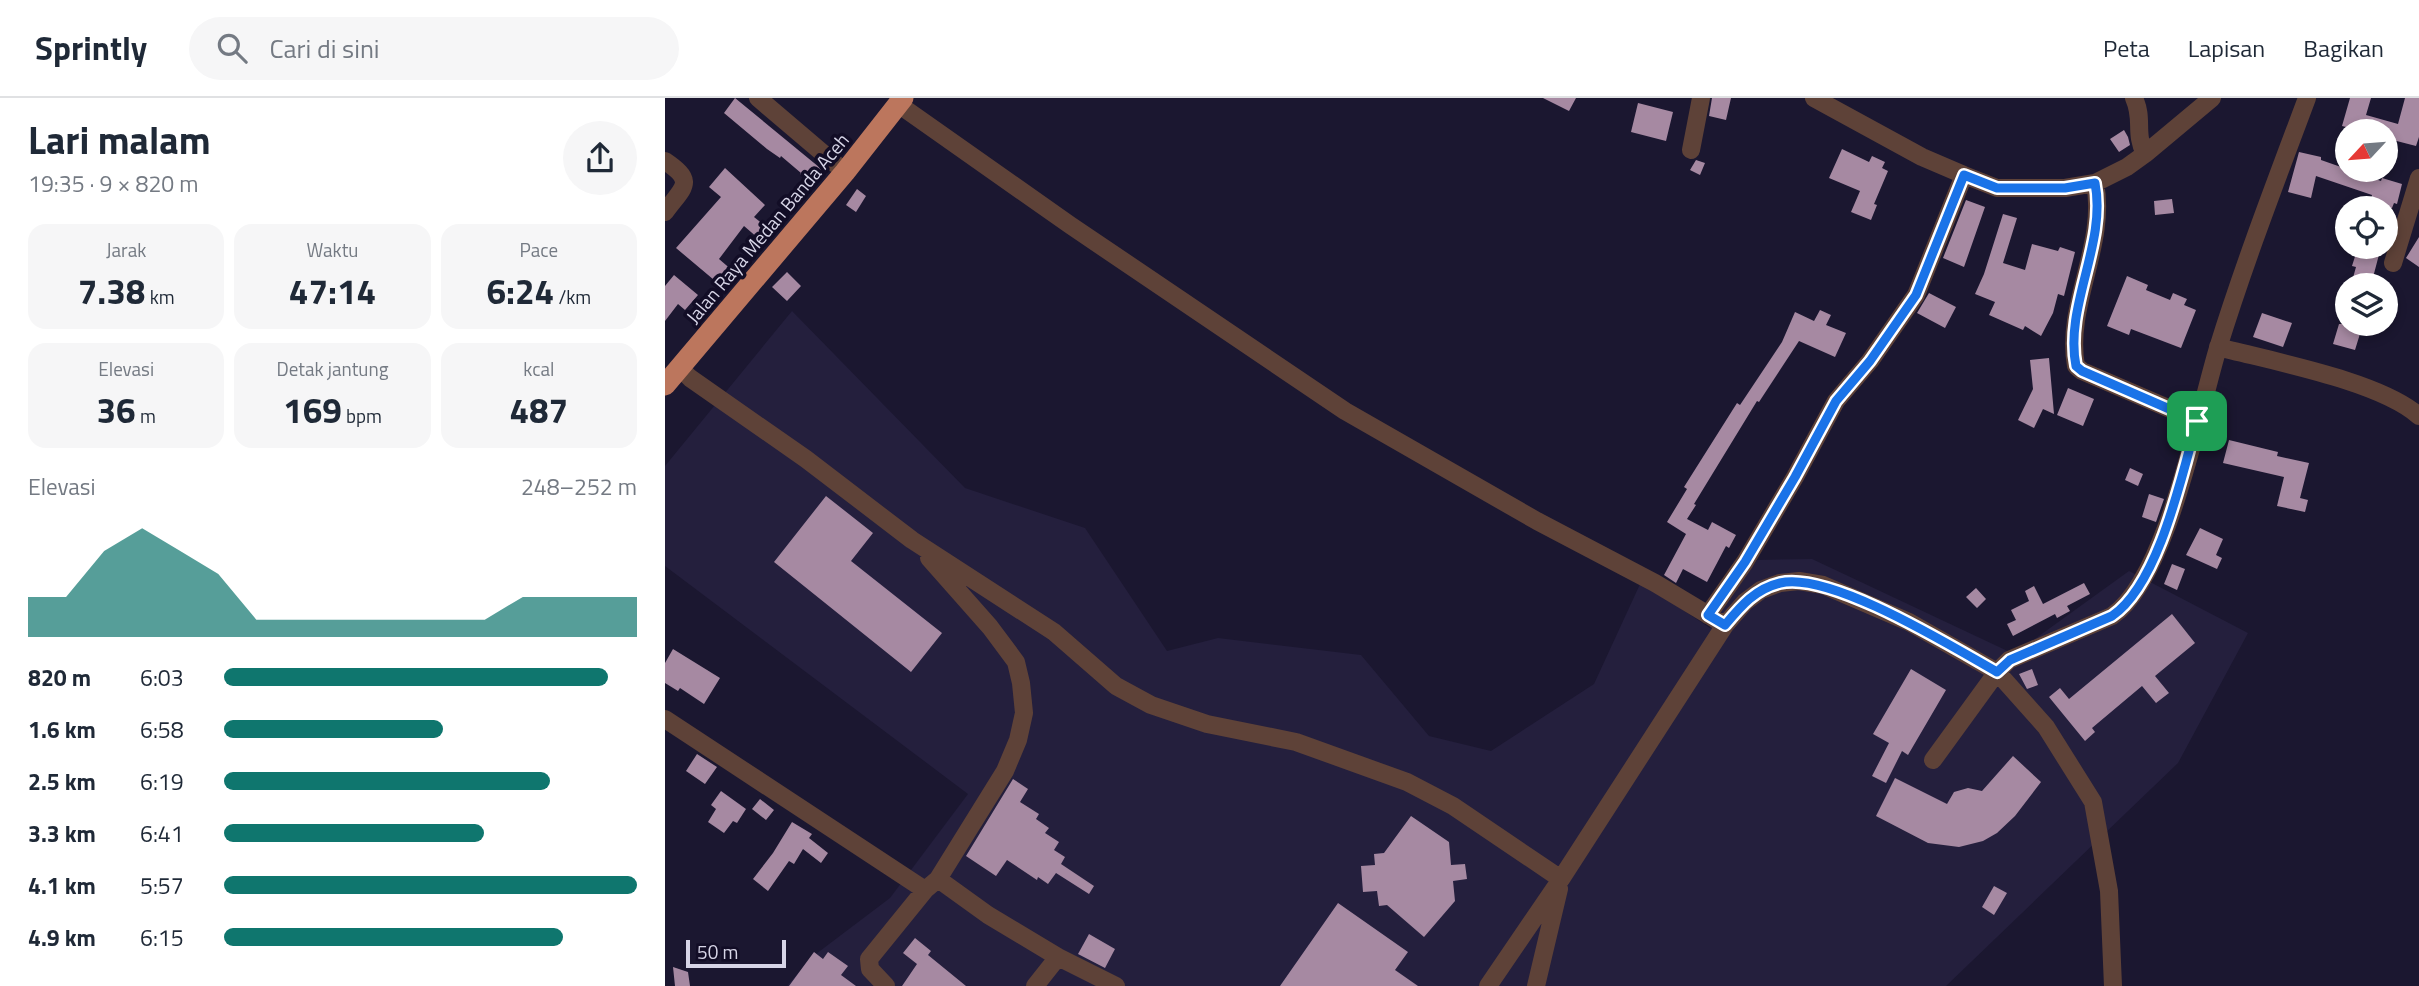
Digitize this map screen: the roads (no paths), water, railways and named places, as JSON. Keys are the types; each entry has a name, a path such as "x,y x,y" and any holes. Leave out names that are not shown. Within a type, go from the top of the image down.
{"highway":[{"name":"Jalan Raya Medan Banda Aceh","path":"670,376 845,172 900,101"}],"street":[{"path":"758,98 845,172"},
{"path":"1691,150 1700,98"},
{"path":"1814,98 1922,157 1997,188 2065,188 2095,183 2127,167 2145,154 2212,98"},
{"path":"2134,98 2140,115 2137,134 2145,154"},
{"path":"1933,760 1997,672 2010,660 2112,616 2124,608 2134,594 2166,534 2218,347 2307,98"},
{"path":"900,101 1070,225 1345,411 1537,521 1620,563 1725,625"},
{"path":"665,161 680,171 685,177 685,184 665,212"},
{"path":"1708,615 1745,562 1836,401 1870,361 1916,295 1964,175"},
{"path":"2393,263 2419,178"},
{"path":"2095,183 2098,201 2091,253 2074,330 2076,366 2197,421"},
{"path":"2218,347 2348,381 2391,398 2419,416"},
{"path":"670,376 689,377 806,459 912,540 1054,632 1116,686 1151,705 1207,724 1296,742 1407,782 1453,806 1561,879"},
{"path":"886,986 870,969 869,959 932,885 1005,771 1018,740 1024,713 1016,662 990,627 912,540"},
{"path":"1487,986 1561,879 1725,625 1745,602 1761,590 1799,580 1822,585 1909,622 1997,672 2046,727 2093,802 2109,891 2113,986"},
{"path":"665,719 932,885 1058,957 1116,986"},
{"path":"1536,986 1561,879"},
{"path":"1035,986 1058,957"}]}
